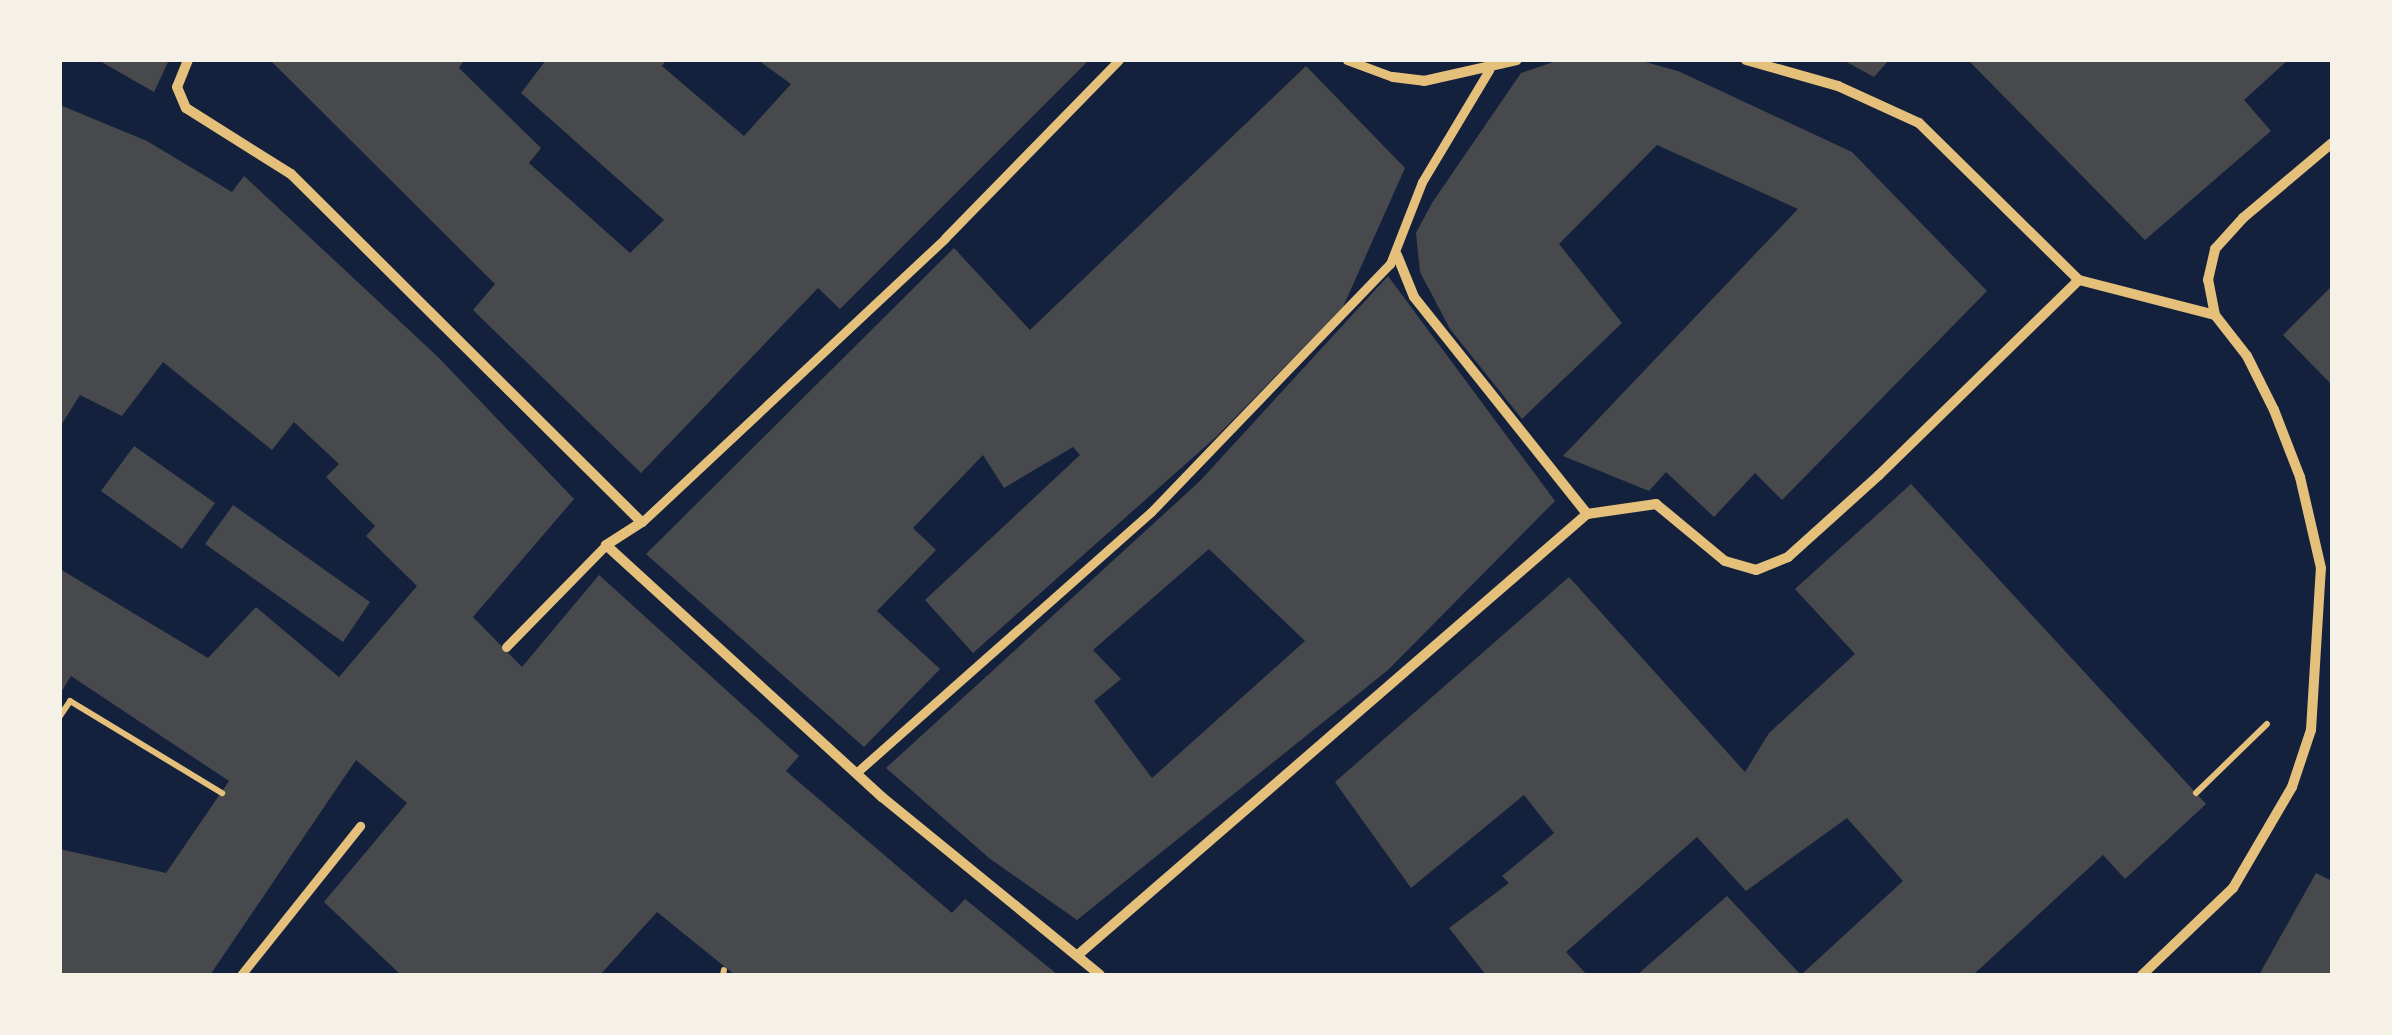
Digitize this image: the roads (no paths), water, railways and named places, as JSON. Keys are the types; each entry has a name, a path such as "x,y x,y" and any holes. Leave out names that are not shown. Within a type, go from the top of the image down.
{"street":[{"path":"188,60 178,98 291,174 642,522"},
{"path":"506,647 606,544 642,522 945,238 1119,60"},
{"path":"1347,60 1393,78 1424,81 1488,70 1517,60"},
{"path":"1746,60 1838,86 1919,123 2079,280 2215,315"},
{"path":"856,774 1151,512 1397,255 1422,182 1488,70"},
{"path":"2142,975 2233,888 2292,787 2311,730 2321,568 2300,477 2274,410 2247,356 2215,315 2208,280 2216,249 2332,143"},
{"path":"1397,255 1414,297 1587,514"},
{"path":"1079,954 1587,514 1656,504 1726,561 1756,570 1788,557 1879,475 2079,280"},
{"path":"606,544 856,774 965,869 1079,954 1100,975"},
{"path":"241,975 360,826"}]}
